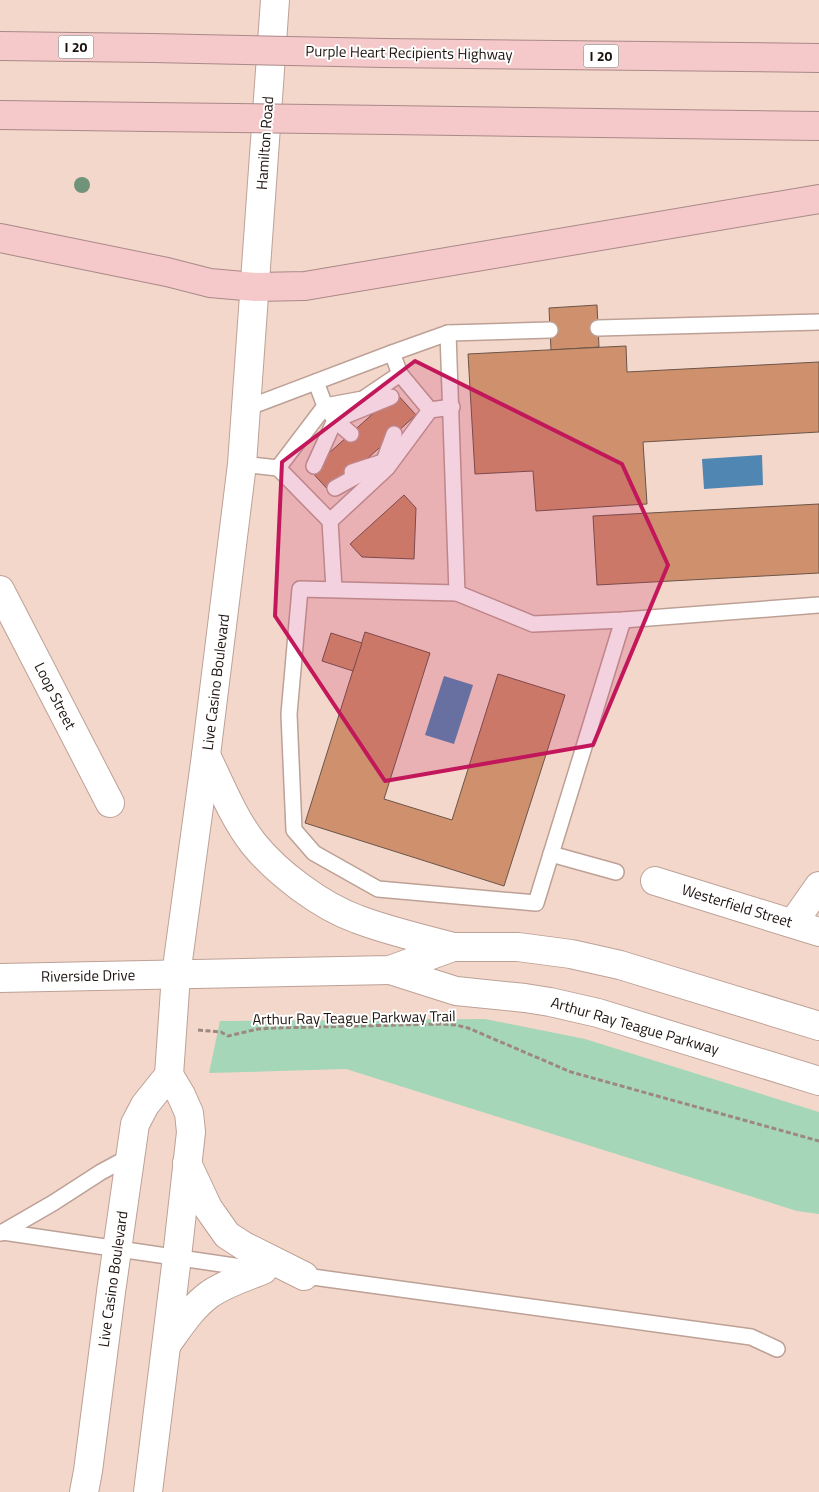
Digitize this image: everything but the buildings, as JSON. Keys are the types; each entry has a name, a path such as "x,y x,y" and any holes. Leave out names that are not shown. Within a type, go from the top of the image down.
{"highway":[{"name":"Purple Heart Recipients Highway","path":"0,46 819,58"},
{"path":"0,115 819,126"},
{"path":"0,238 167,272 210,283 256,287 305,286 819,199"}],"street":[{"name":"Hamilton Road","path":"256,287 275,0"},
{"name":"Live Casino Boulevard","path":"84,1492 135,1124 145,1104 169,1075 176,975 206,755 242,464 256,287"},
{"name":"Loop Street","path":"0,590 110,803"},
{"path":"206,755 233,811 253,842 279,870 295,883 329,905 357,919 452,947"},
{"name":"Westerfield Street","path":"655,881 819,932"},
{"path":"793,923 819,886"},
{"name":"Arthur Ray Teague Parkway","path":"390,970 452,947 518,947 543,950 594,958 640,970 819,1026"},
{"name":"Arthur Ray Teague Parkway","path":"176,975 390,970 456,991 525,998 598,1013 819,1081"},
{"name":"Riverside Drive","path":"0,978 176,975"},
{"path":"148,1492 191,1132 189,1113 169,1075"},
{"path":"188,1163 208,1208 227,1235 244,1246 304,1276"},
{"path":"167,1345 194,1308 209,1295 229,1284 263,1270"}],"lane":[{"path":"598,328 819,322"},
{"path":"247,408 392,353 448,334 550,330"},
{"path":"448,334 458,593"},
{"path":"392,353 400,374 430,410"},
{"path":"278,468 326,406 363,399 400,374"},
{"path":"316,382 326,406 335,420 350,434"},
{"path":"314,466 335,420 391,398"},
{"path":"330,521 380,462 430,410 452,407"},
{"path":"335,420 375,412"},
{"path":"335,488 380,462 411,419"},
{"path":"332,450 335,420"},
{"path":"352,472 380,462 394,434"},
{"path":"242,464 278,468 330,521 334,589"},
{"path":"623,620 536,903 378,889 314,853 294,830 289,714 300,589 458,593 533,624 623,620 819,605"},
{"path":"551,854 616,872"},
{"path":"1,1232 131,1156"},
{"path":"1,1232 304,1276 751,1337 777,1349"}],"path":[{"name":"Arthur Ray Teague Parkway Trail","path":"173,1027 221,1032 228,1036 258,1029 274,1028 456,1025 468,1028 571,1072 819,1140"}],"highlighted area":[{"path":"415,361 622,464 668,565 593,745 385,781 275,616 282,462"}],"green space":[{"path":"485,1019 585,1039 819,1112 819,1214 797,1211 346,1069 209,1073 220,1021"}],"water":[{"path":"762,455 763,485 704,489 702,459"},
{"path":"444,676 473,685 454,744 425,735"}]}
